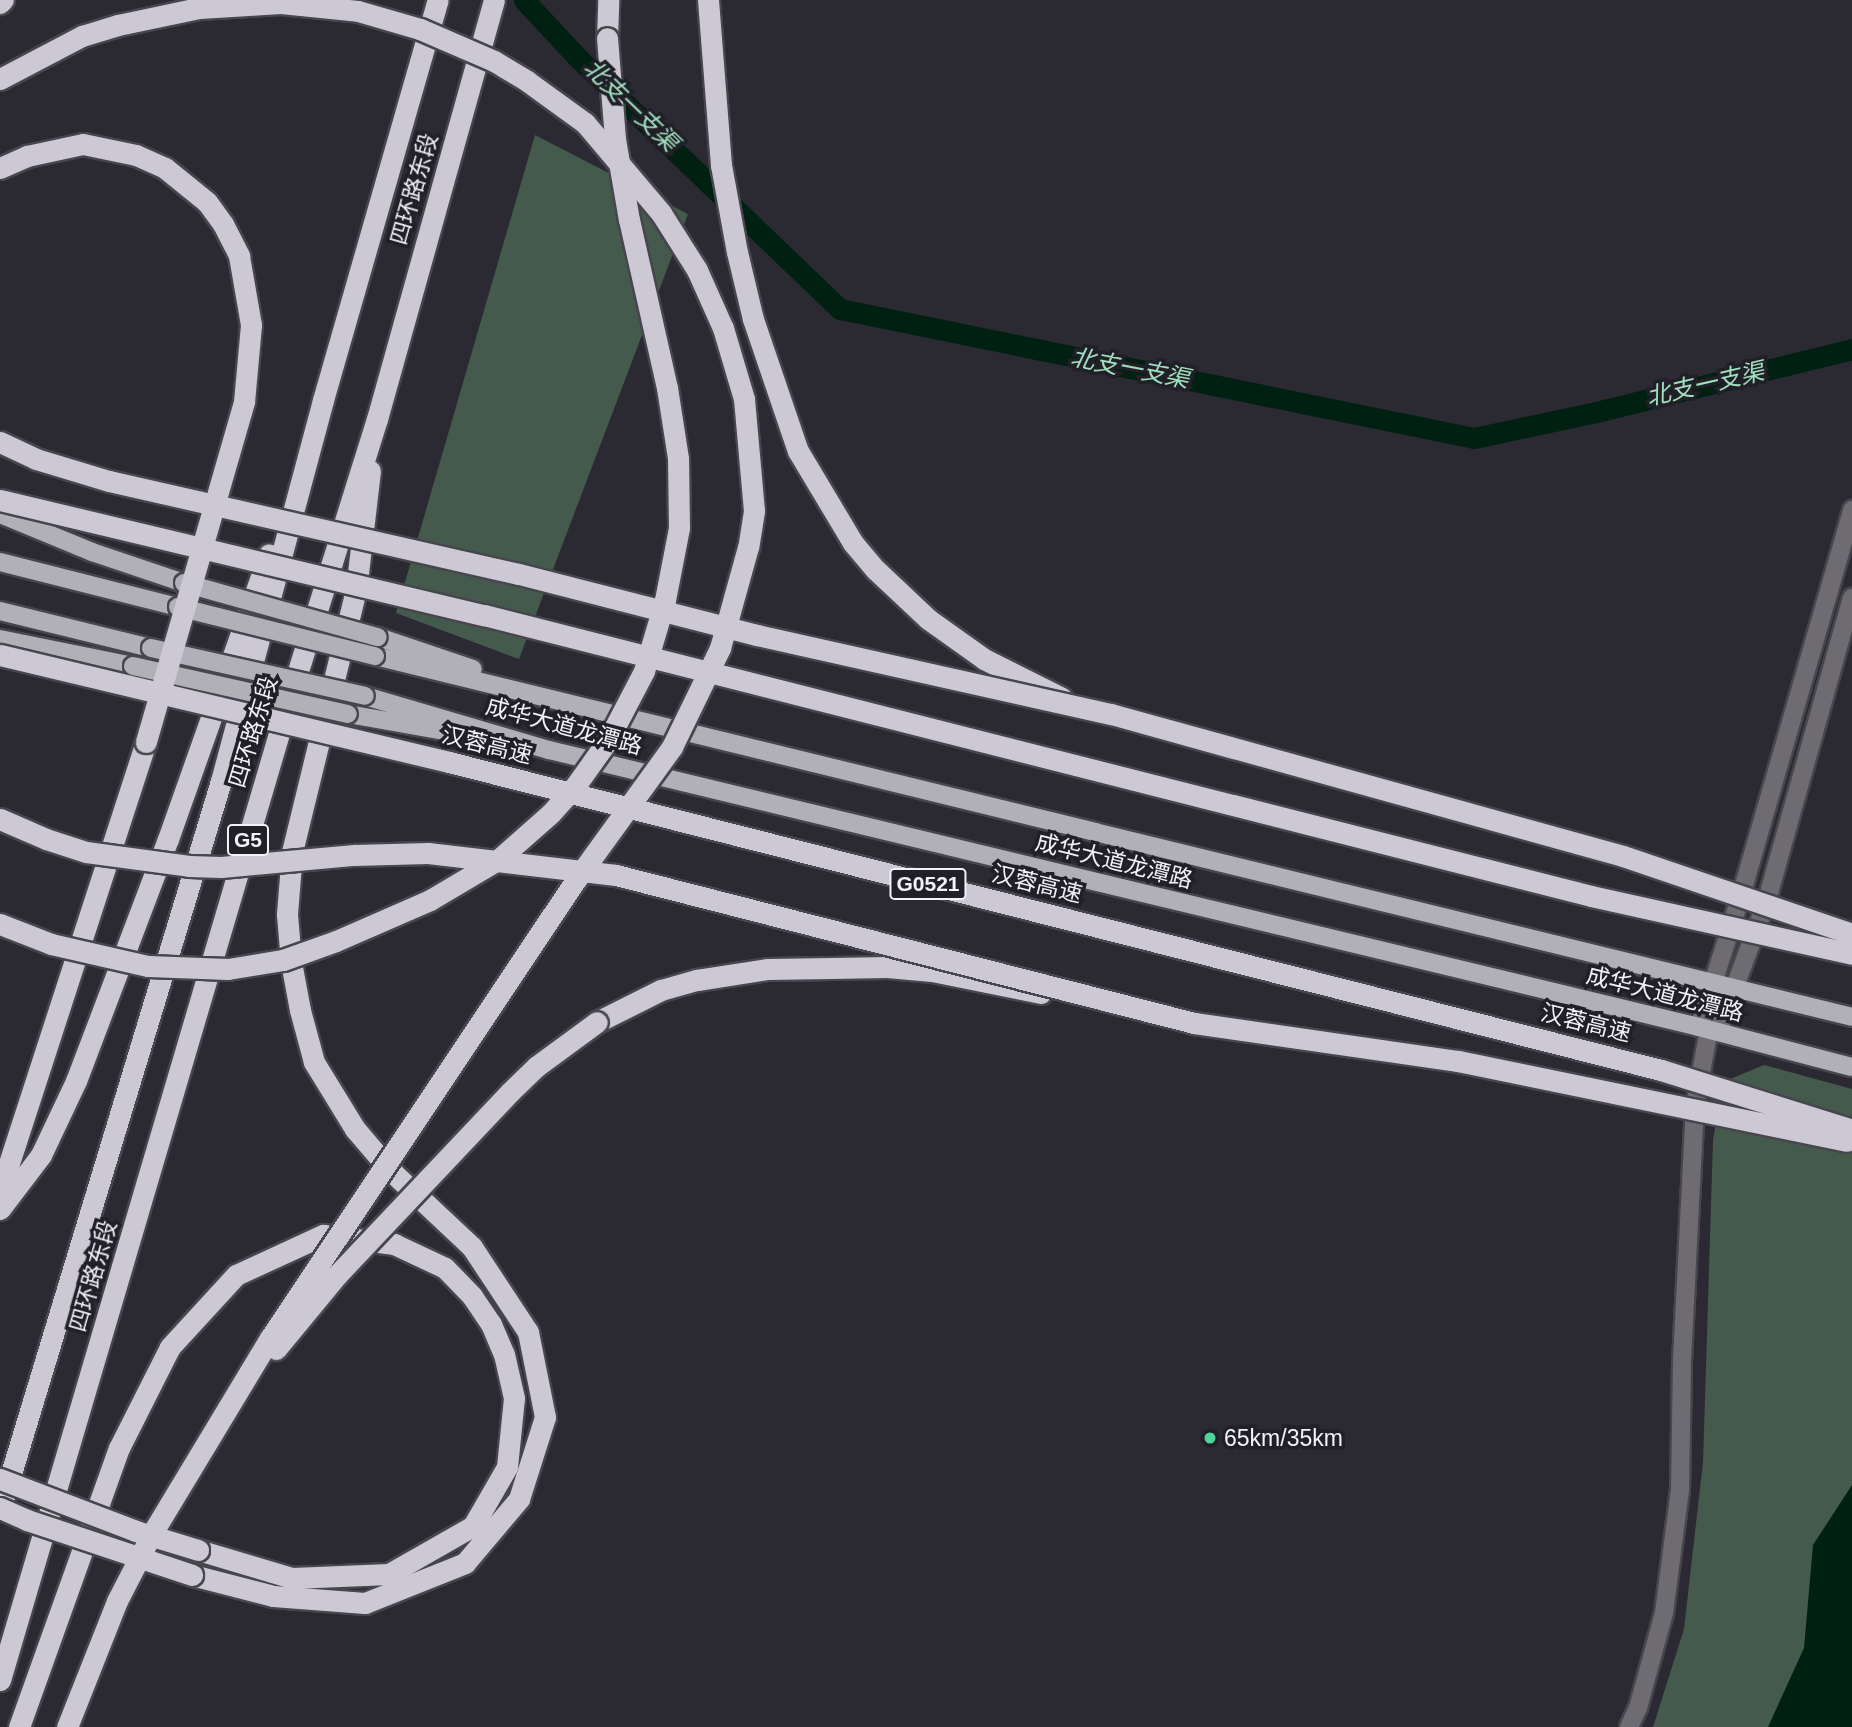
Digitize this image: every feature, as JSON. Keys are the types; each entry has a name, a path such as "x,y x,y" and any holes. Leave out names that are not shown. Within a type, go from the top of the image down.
{"highway":[{"name":"四环路东段","path":"0,1509 221,781 323,400 438,0"},
{"name":"四环路东段","path":"0,1680 284,719 377,419 494,0"},
{"path":"0,924 51,944 148,966 255,966 310,952 430,900 499,859 551,813 576,785 608,740 644,671 665,600 679,514 678,458 667,388 615,139 607,38 608,0"},
{"path":"708,0 721,165 753,319 797,452 832,513 876,570 928,619 984,659 1034,685 1111,714"},
{"path":"0,79 82,36 118,25 199,8 281,3 358,11 420,29 494,61 527,81 584,123 661,213 696,270 723,328 744,399 749,436 754,511 748,547 720,648 672,747 577,878 319,1261 188,1478"},
{"path":"0,168 27,156 83,144 136,155 166,167 207,202 223,224 239,256 251,325 244,402 229,459 146,742 0,1191"},
{"path":"0,1209 41,1155 76,1081 172,826 323,400"},
{"path":"0,1509 27,1521 192,1575 272,1596 365,1603 465,1563 519,1499 545,1417 528,1332 472,1247 390,1170 337,1102 314,1062 291,962 287,914 292,852 356,590 377,419"},
{"path":"0,442 36,459 108,481 519,574 757,635 1111,714 1584,844 1852,934"},
{"path":"0,500 484,615 1591,896 1852,954"},
{"name":"汉蓉高速","path":"0,655 449,762 1648,1066 1852,1130"},
{"path":"0,819 46,839 86,852 189,866 221,867 354,855 428,853 616,875 1194,1023"},
{"path":"67,1727 117,1601 150,1537 277,1348 337,1275 537,1066 597,1021 643,997 697,980 768,969 887,967 932,971 1194,1023 1458,1061 1852,1142"},
{"path":"0,1479 136,1531 292,1578 389,1574 473,1525 507,1467 514,1398 504,1354 491,1324 472,1296 445,1268 394,1244 323,1235 236,1275 170,1348 119,1448 19,1727"}],"main road":[{"path":"0,514 92,552 184,583 379,636 576,704"},
{"name":"成华大道龙潭路","path":"0,562 1711,985 1852,1017"},
{"name":"成华大道龙潭路","path":"0,611 365,696 549,750 1709,1029 1852,1067"},
{"path":"0,639 348,714 549,750"}],"street":[{"path":"1629,1727 1638,1708 1664,1612 1680,1490 1682,1361 1695,1106 1709,1029 1711,985 1742,892 1852,510"},
{"path":"1709,1029 1736,989 1767,900 1852,598"}],"shaded area":[{"path":"535,135 688,214 519,659 396,613"},
{"path":"1764,1065 1852,1089 1852,1727 1653,1727 1684,1629 1703,1462 1713,1140 1723,1082"},
{"path":"1852,1485 1852,1727 1768,1727 1804,1648 1813,1545"}],"waterway":[{"name":"北支一支渠","path":"524,0 578,58 840,309 1474,438 1596,412 1852,349"}],"place":[{"name":"65km/35km","path":"1210,1438"}]}
